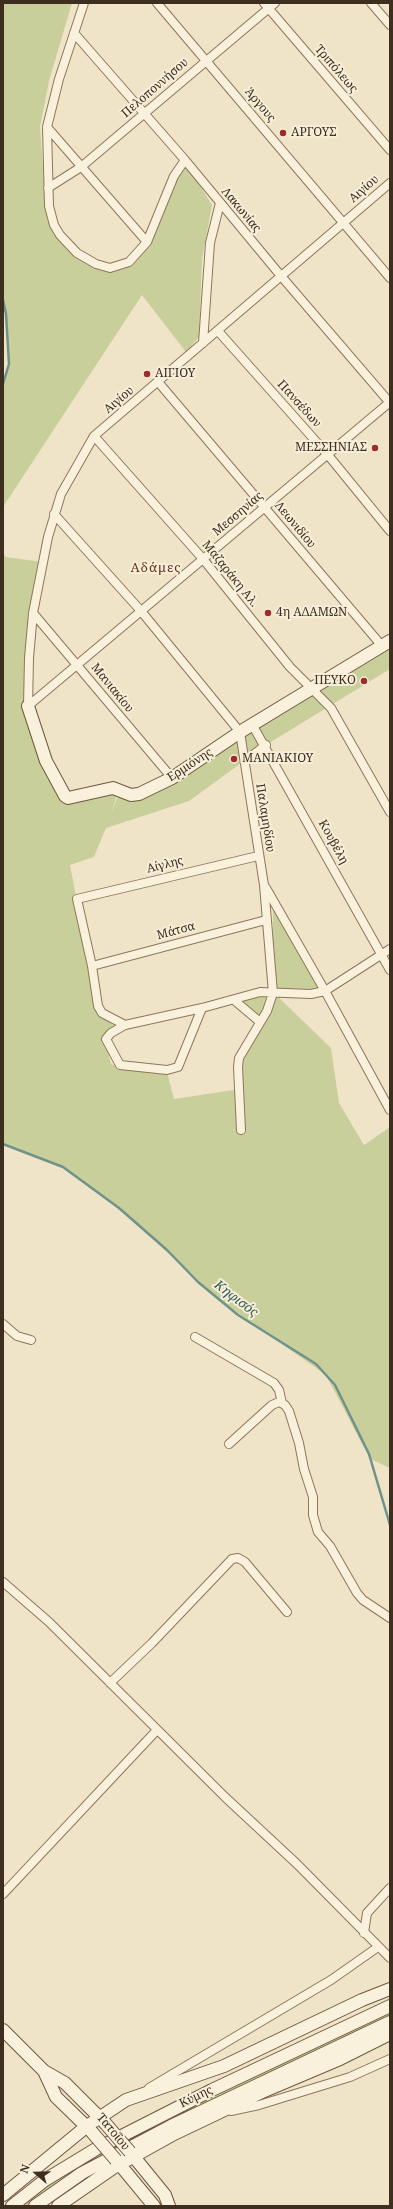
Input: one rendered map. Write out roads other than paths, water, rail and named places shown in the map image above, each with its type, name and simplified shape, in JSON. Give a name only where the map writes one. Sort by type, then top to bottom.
[{"type":"main road","name":"Ερμιόνης","points":[[28,706],[46,761],[62,793],[66,797],[113,788],[131,795],[139,794],[172,778],[240,732],[253,726],[313,688],[387,645]]},
{"type":"main road","points":[[3,2195],[126,2100],[224,2066],[362,2000],[390,1989]]},
{"type":"main road","name":"Κύμης","points":[[12,2206],[45,2180],[96,2149],[199,2096],[390,2006]]},
{"type":"main road","name":"Κύμης","points":[[35,2206],[82,2173],[171,2126],[390,2022]]},
{"type":"main road","name":"Τατοΐου","points":[[3,2030],[44,2071],[65,2083],[102,2120],[165,2195],[169,2206]]},
{"type":"main road","points":[[58,2206],[131,2154],[340,2059],[390,2034]]},
{"type":"main road","name":"Τατοΐου","points":[[44,2071],[56,2097],[89,2129],[154,2206]]},
{"type":"street","points":[[84,3],[59,79],[48,127],[49,206],[54,224],[67,243],[85,260],[103,266],[116,267],[129,262],[147,242],[174,176],[185,160]]},
{"type":"street","name":"Άργους","points":[[157,3],[390,278]]},
{"type":"street","points":[[371,3],[390,25]]},
{"type":"street","name":"Πελοποννήσου","points":[[48,188],[82,167],[269,5]]},
{"type":"street","name":"Τριπόλεως","points":[[269,5],[390,150]]},
{"type":"street","name":"Λακωνίας","points":[[74,33],[185,160],[281,276],[390,402]]},
{"type":"street","points":[[48,127],[147,242]]},
{"type":"street","name":"Αιγίου","points":[[28,706],[29,658],[33,613],[54,514],[70,476],[94,436],[390,183]]},
{"type":"street","points":[[204,343],[210,243],[220,202]]},
{"type":"street","name":"Πανσέδων","points":[[218,331],[328,454],[390,531]]},
{"type":"street","name":"Λεωνιδίου","points":[[159,382],[264,508],[387,645]]},
{"type":"street","name":"Μεσσηνίας","points":[[28,706],[390,402]]},
{"type":"street","name":"Μαζαράκη Αλ.","points":[[94,436],[203,559],[290,667],[332,708],[390,812]]},
{"type":"street","name":"Παλαμηδίου","points":[[54,514],[141,611],[240,732],[258,856],[264,885],[266,920],[274,993]]},
{"type":"street","name":"Μανιακίου","points":[[33,613],[172,778]]},
{"type":"street","name":"Κουβέλη","points":[[253,726],[266,745],[390,970]]},
{"type":"street","points":[[245,761],[266,745]]},
{"type":"street","name":"Αίγλης","points":[[92,966],[77,898],[258,856]]},
{"type":"street","points":[[264,885],[325,991],[390,1110]]},
{"type":"street","name":"Μάτσα","points":[[92,966],[266,920]]},
{"type":"street","points":[[202,1008],[181,1063],[174,1069],[150,1069],[120,1065],[106,1040],[110,1033],[125,1025],[202,1008],[260,992],[311,994],[325,991],[390,949]]},
{"type":"street","points":[[92,966],[100,1011],[125,1025]]},
{"type":"street","points":[[241,1130],[240,1058],[267,1011],[274,993]]},
{"type":"street","points":[[234,1000],[260,1022]]},
{"type":"street","points":[[3,1324],[17,1336],[31,1340]]},
{"type":"street","points":[[195,1337],[274,1383],[279,1390],[282,1403],[289,1411],[293,1423],[304,1469],[313,1497],[313,1515],[318,1532],[330,1546],[357,1593],[363,1600],[390,1618]]},
{"type":"street","points":[[229,1444],[272,1405],[282,1403]]},
{"type":"street","points":[[110,1684],[232,1559],[238,1558],[245,1562],[287,1612]]},
{"type":"street","points":[[3,1582],[48,1622],[157,1730],[292,1860],[390,1958]]},
{"type":"street","points":[[3,1894],[157,1730]]},
{"type":"street","points":[[364,1933],[367,1912],[390,1888]]},
{"type":"street","points":[[140,2094],[331,1980],[378,1947]]},
{"type":"street","points":[[214,2115],[259,2105],[326,2085],[350,2077],[390,2059]]},
{"type":"waterway","name":"Κηφισός","points":[[3,300],[6,314],[9,364],[3,384]]},
{"type":"waterway","name":"Κηφισός","points":[[3,1144],[63,1167],[119,1208],[167,1250],[198,1282],[238,1315],[316,1364],[335,1385],[369,1454],[390,1525]]},
{"type":"place","name":"ΑΡΓΟΥΣ","points":[[283,133]]},
{"type":"place","name":"ΑΙΓΙΟΥ","points":[[147,374]]},
{"type":"place","name":"ΜΕΣΣΗΝΙΑΣ","points":[[375,448]]},
{"type":"place","name":"4η ΑΔΑΜΩΝ","points":[[268,613]]},
{"type":"place","name":"ΠΕΥΚΟ","points":[[364,681]]},
{"type":"place","name":"ΜΑΝΙΑΚΙΟΥ","points":[[234,759]]},
{"type":"district","name":"Αδάμες","points":[[156,568]]}]
